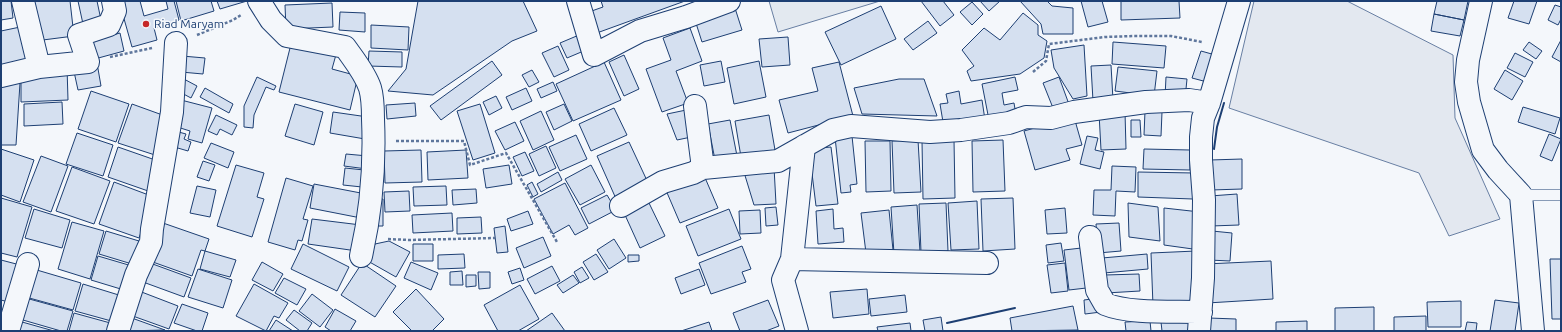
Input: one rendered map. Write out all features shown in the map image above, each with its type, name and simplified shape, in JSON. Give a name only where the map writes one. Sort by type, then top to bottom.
[{"type":"street","points":[[23,1],[39,67]]},
{"type":"street","points":[[1,76],[39,67],[88,62],[79,35],[109,25],[115,11],[113,1]]},
{"type":"street","points":[[259,1],[271,20],[287,36],[344,47],[362,70],[370,87],[374,141],[363,247]]},
{"type":"street","points":[[578,1],[594,55],[640,31],[686,17],[729,1]]},
{"type":"street","points":[[1090,237],[1097,290],[1105,304],[1118,308],[1200,321],[1203,278],[1204,200],[1201,138],[1203,118],[1209,103],[1239,1]]},
{"type":"street","points":[[1481,1],[1468,60],[1466,82],[1469,102],[1483,150],[1498,170],[1521,195],[1533,331]]},
{"type":"street","points":[[118,331],[136,275],[151,242],[172,112],[176,43]]},
{"type":"street","points":[[620,206],[663,182],[693,173],[703,168],[778,161],[833,130],[851,126],[930,132],[961,130],[1009,123],[1026,117],[1051,118],[1074,112],[1146,102],[1189,100],[1209,103]]},
{"type":"street","points":[[695,106],[703,168]]},
{"type":"street","points":[[797,331],[783,280],[792,259],[804,146]]},
{"type":"street","points":[[792,259],[988,263]]},
{"type":"street","points":[[8,331],[28,264]]},
{"type":"lane","points":[[1521,195],[1561,195]]},
{"type":"path","points":[[1033,72],[1046,61],[1049,44],[1105,38],[1171,36],[1226,47]]},
{"type":"path","points":[[374,141],[464,141],[470,165],[506,153],[557,242]]},
{"type":"path","points":[[363,247],[409,240],[495,238]]},
{"type":"shaded area","points":[[769,1],[880,1],[778,32]]},
{"type":"shaded area","points":[[1254,1],[1347,1],[1453,55],[1455,118],[1500,219],[1449,236],[1419,173],[1229,108]]},
{"type":"building","points":[[1,1],[11,1],[13,18],[1,20]]},
{"type":"building","points":[[31,1],[70,1],[74,36],[35,41]]},
{"type":"building","points":[[78,1],[97,1],[101,20],[83,24]]},
{"type":"building","name":"Riad Maryam","points":[[119,1],[140,1],[144,16],[168,9],[166,1],[174,1],[179,20],[154,28],[157,40],[132,47]]},
{"type":"building","points":[[176,1],[211,1],[214,11],[181,21]]},
{"type":"building","points":[[217,1],[247,1],[220,9]]},
{"type":"building","points":[[418,1],[523,1],[537,31],[512,41],[433,95],[388,91],[406,69]]},
{"type":"building","points":[[601,1],[685,1],[594,34],[586,13],[603,7]]},
{"type":"building","points":[[921,1],[943,1],[954,15],[940,26]]},
{"type":"building","points":[[980,1],[1000,1],[989,11]]},
{"type":"building","points":[[1020,1],[1047,1],[1052,6],[1073,8],[1073,34],[1043,34],[1041,24]]},
{"type":"building","points":[[1081,1],[1102,1],[1108,22],[1088,27]]},
{"type":"building","points":[[1121,1],[1179,1],[1180,18],[1121,20]]},
{"type":"building","points":[[1437,1],[1468,1],[1464,20],[1434,14]]},
{"type":"building","points":[[1514,1],[1537,1],[1529,24],[1508,18]]},
{"type":"building","points":[[972,2],[983,14],[972,25],[960,12]]},
{"type":"building","points":[[332,3],[333,27],[286,29],[285,5]]},
{"type":"building","points":[[734,5],[742,30],[702,42],[694,17]]},
{"type":"building","points":[[1555,5],[1561,7],[1561,19],[1558,25],[1548,20]]},
{"type":"building","points":[[881,6],[896,39],[841,65],[825,32]]},
{"type":"building","points":[[340,12],[365,13],[365,32],[339,30]]},
{"type":"building","points":[[1023,13],[1038,25],[1038,35],[1047,41],[1044,58],[1020,74],[971,81],[967,71],[974,66],[962,50],[984,28],[1000,40]]},
{"type":"building","points":[[1434,14],[1464,20],[1460,36],[1431,31]]},
{"type":"building","points":[[928,21],[937,33],[913,50],[904,39]]},
{"type":"building","points":[[371,25],[409,27],[408,50],[371,48]]},
{"type":"building","points":[[25,26],[32,61],[1,67],[1,31]]},
{"type":"building","points":[[690,28],[702,61],[676,71],[688,103],[662,112],[646,69],[671,60],[663,38]]},
{"type":"building","points":[[120,33],[124,51],[91,60],[87,42]]},
{"type":"building","points":[[579,35],[586,50],[567,58],[560,43]]},
{"type":"building","points":[[788,37],[790,65],[762,67],[759,39]]},
{"type":"building","points":[[292,40],[337,51],[332,69],[358,76],[350,110],[279,92]]},
{"type":"building","points":[[1561,40],[1561,62],[1552,57]]},
{"type":"building","points":[[1113,42],[1166,46],[1164,68],[1112,64]]},
{"type":"building","points":[[1529,42],[1542,51],[1536,59],[1523,50]]},
{"type":"building","points":[[1084,45],[1087,96],[1073,99],[1054,68],[1051,50]]},
{"type":"building","points":[[558,46],[569,70],[554,77],[542,53]]},
{"type":"building","points":[[369,51],[402,52],[402,67],[368,66]]},
{"type":"building","points":[[1201,51],[1219,56],[1211,83],[1192,78]]},
{"type":"building","points":[[1515,53],[1533,62],[1525,77],[1507,68]]},
{"type":"building","points":[[624,55],[639,89],[624,96],[609,62]]},
{"type":"building","points":[[182,56],[205,58],[203,74],[181,72]]},
{"type":"building","points":[[492,61],[502,75],[441,120],[430,106]]},
{"type":"building","points":[[721,61],[725,82],[704,86],[700,65]]},
{"type":"building","points":[[759,61],[766,97],[734,104],[727,68]]},
{"type":"building","points":[[604,62],[621,100],[573,121],[556,84]]},
{"type":"building","points":[[839,62],[853,116],[788,133],[779,100],[818,91],[812,68]]},
{"type":"building","points":[[97,63],[101,86],[78,90],[73,67]]},
{"type":"building","points":[[1111,65],[1113,100],[1093,101],[1091,66]]},
{"type":"building","points":[[67,67],[68,100],[21,102],[21,79]]},
{"type":"building","points":[[1118,67],[1157,71],[1154,96],[1115,91]]},
{"type":"building","points":[[532,70],[539,82],[529,87],[522,75]]},
{"type":"building","points":[[1505,70],[1523,81],[1512,100],[1494,89]]},
{"type":"building","points":[[257,77],[276,86],[274,90],[266,87],[254,115],[253,128],[244,127],[244,106]]},
{"type":"building","points":[[1015,77],[1018,90],[1002,93],[1004,105],[1014,103],[1016,115],[989,120],[982,84]]},
{"type":"building","points":[[1059,77],[1070,107],[1055,113],[1043,83]]},
{"type":"building","points":[[1166,77],[1187,79],[1185,99],[1165,97]]},
{"type":"building","points":[[182,78],[197,86],[191,98],[176,90]]},
{"type":"building","points":[[899,79],[924,79],[937,116],[862,114],[854,88]]},
{"type":"building","points":[[1,82],[20,83],[16,145],[1,145]]},
{"type":"building","points":[[553,82],[557,91],[541,98],[537,89]]},
{"type":"building","points":[[205,88],[233,104],[229,113],[200,97]]},
{"type":"building","points":[[526,88],[532,101],[512,110],[506,97]]},
{"type":"building","points":[[91,91],[129,104],[116,142],[78,129]]},
{"type":"building","points":[[959,91],[961,104],[982,100],[985,120],[944,128],[940,104],[948,103],[946,94]]},
{"type":"building","points":[[496,96],[502,108],[489,115],[483,102]]},
{"type":"building","points":[[181,100],[212,108],[202,143],[188,139],[190,131],[174,126]]},
{"type":"building","points":[[62,102],[63,124],[24,126],[24,104]]},
{"type":"building","points":[[415,103],[416,116],[387,119],[386,105]]},
{"type":"building","points":[[132,104],[168,117],[155,155],[118,143]]},
{"type":"building","points":[[295,104],[323,112],[314,145],[285,136]]},
{"type":"building","points":[[480,104],[495,153],[473,160],[457,111]]},
{"type":"building","points":[[564,104],[572,121],[554,130],[546,112]]},
{"type":"building","points":[[1523,107],[1560,118],[1555,134],[1518,122]]},
{"type":"building","points":[[614,108],[627,135],[591,151],[579,124]]},
{"type":"building","points":[[691,109],[696,136],[677,140],[667,114]]},
{"type":"building","points":[[541,111],[554,140],[533,150],[520,121]]},
{"type":"building","points":[[1145,111],[1162,112],[1161,136],[1144,135]]},
{"type":"building","points":[[333,112],[368,117],[365,139],[330,133]]},
{"type":"building","points":[[1125,112],[1126,149],[1101,150],[1099,113]]},
{"type":"building","points":[[216,115],[237,125],[232,135],[220,129],[217,135],[208,131]]},
{"type":"building","points":[[769,115],[775,150],[741,157],[735,121]]},
{"type":"building","points":[[1074,117],[1082,145],[1066,149],[1070,160],[1035,170],[1024,131]]},
{"type":"building","points":[[730,120],[738,161],[716,165],[708,124]]},
{"type":"building","points":[[1131,120],[1140,120],[1141,137],[1131,137]]},
{"type":"building","points":[[515,122],[524,141],[505,150],[495,131]]},
{"type":"building","points":[[175,131],[186,134],[184,139],[191,142],[188,151],[171,146]]},
{"type":"building","points":[[77,133],[113,145],[103,176],[66,164]]},
{"type":"building","points":[[1549,134],[1561,139],[1552,161],[1540,156]]},
{"type":"building","points":[[576,135],[587,159],[560,171],[549,147]]},
{"type":"building","points":[[852,136],[857,184],[850,185],[851,192],[841,193],[835,137]]},
{"type":"building","points":[[1087,136],[1098,138],[1095,150],[1104,152],[1100,169],[1080,164]]},
{"type":"building","points":[[918,140],[921,192],[894,193],[892,141]]},
{"type":"building","points":[[954,140],[955,198],[923,199],[922,141]]},
{"type":"building","points":[[1003,140],[1005,191],[973,192],[972,141]]},
{"type":"building","points":[[865,141],[890,141],[891,191],[866,192]]},
{"type":"building","points":[[629,142],[650,187],[617,201],[597,156]]},
{"type":"building","points":[[211,143],[234,152],[228,168],[204,158]]},
{"type":"building","points":[[546,146],[556,168],[539,176],[529,154]]},
{"type":"building","points":[[118,147],[161,162],[151,192],[108,177]]},
{"type":"building","points":[[831,147],[838,204],[816,206],[809,149]]},
{"type":"building","points":[[1,149],[34,160],[20,202],[1,195]]},
{"type":"building","points":[[1144,149],[1190,150],[1190,170],[1143,169]]},
{"type":"building","points":[[421,150],[422,182],[385,183],[384,151]]},
{"type":"building","points":[[466,150],[468,178],[428,180],[427,152]]},
{"type":"building","points":[[525,152],[534,171],[522,176],[513,157]]},
{"type":"building","points":[[346,154],[368,156],[367,169],[344,166]]},
{"type":"building","points":[[41,156],[68,166],[51,212],[23,202]]},
{"type":"building","points":[[1242,159],[1242,189],[1211,190],[1210,160]]},
{"type":"building","points":[[203,161],[215,165],[209,181],[197,177]]},
{"type":"building","points":[[236,165],[264,173],[257,197],[264,199],[252,237],[217,226]]},
{"type":"building","points":[[509,165],[512,184],[486,188],[483,169]]},
{"type":"building","points":[[591,165],[605,192],[580,205],[565,179]]},
{"type":"building","points":[[1112,166],[1136,167],[1135,192],[1116,191],[1115,216],[1093,215],[1094,190],[1111,190]]},
{"type":"building","points":[[72,167],[110,181],[94,224],[56,211]]},
{"type":"building","points":[[774,167],[776,204],[754,205],[743,169]]},
{"type":"building","points":[[345,168],[364,170],[362,187],[343,185]]},
{"type":"building","points":[[558,172],[562,180],[541,192],[537,184]]},
{"type":"building","points":[[1138,172],[1194,173],[1193,199],[1138,197]]},
{"type":"building","points":[[703,173],[718,208],[680,223],[665,188]]},
{"type":"building","points":[[286,178],[313,186],[303,219],[308,220],[302,241],[298,240],[295,250],[268,242]]},
{"type":"building","points":[[114,182],[154,197],[139,238],[99,224]]},
{"type":"building","points":[[532,182],[538,194],[533,197],[527,185]]},
{"type":"building","points":[[565,183],[588,228],[575,235],[569,225],[553,234],[534,199]]},
{"type":"building","points":[[314,184],[366,194],[361,218],[310,208]]},
{"type":"building","points":[[197,186],[216,190],[210,217],[190,213]]},
{"type":"building","points":[[446,186],[447,205],[414,206],[413,187]]},
{"type":"building","points":[[476,189],[477,203],[453,205],[452,190]]},
{"type":"building","points":[[409,191],[410,211],[385,212],[384,192]]},
{"type":"building","points":[[1237,194],[1239,225],[1211,226],[1210,196]]},
{"type":"building","points":[[607,195],[616,210],[589,224],[581,208]]},
{"type":"building","points":[[1,198],[32,207],[17,257],[1,253]]},
{"type":"building","points":[[1013,198],[1015,249],[983,251],[981,199]]},
{"type":"building","points":[[373,199],[383,199],[383,226],[373,226]]},
{"type":"building","points":[[977,201],[979,249],[951,250],[948,203]]},
{"type":"building","points":[[649,203],[665,236],[640,248],[625,215]]},
{"type":"building","points":[[946,203],[948,251],[921,252],[919,204]]},
{"type":"building","points":[[1128,203],[1158,207],[1160,241],[1129,237]]},
{"type":"building","points":[[917,205],[920,252],[894,254],[891,207]]},
{"type":"building","points":[[776,207],[778,225],[766,226],[765,208]]},
{"type":"building","points":[[1065,208],[1067,233],[1047,234],[1045,210]]},
{"type":"building","points":[[1164,208],[1200,212],[1200,250],[1164,245]]},
{"type":"building","points":[[34,209],[70,220],[62,248],[25,238]]},
{"type":"building","points":[[729,209],[741,239],[698,256],[686,226]]},
{"type":"building","points":[[833,209],[834,229],[843,228],[844,242],[818,244],[816,211]]},
{"type":"building","points":[[760,210],[761,233],[740,234],[739,211]]},
{"type":"building","points":[[889,210],[893,250],[866,253],[861,213]]},
{"type":"building","points":[[528,211],[533,224],[511,231],[507,219]]},
{"type":"building","points":[[452,213],[453,231],[413,233],[412,215]]},
{"type":"building","points":[[481,217],[482,233],[457,234],[457,218]]},
{"type":"building","points":[[312,219],[361,225],[357,251],[308,244]]},
{"type":"building","points":[[72,222],[104,231],[90,279],[58,269]]},
{"type":"building","points":[[163,223],[209,239],[205,251],[201,250],[192,276],[150,261]]},
{"type":"building","points":[[1119,223],[1121,251],[1098,253],[1096,224]]},
{"type":"building","points":[[505,226],[508,252],[497,253],[494,228]]},
{"type":"building","points":[[106,231],[139,241],[132,264],[99,254]]},
{"type":"building","points":[[1212,231],[1232,233],[1230,261],[1209,260]]},
{"type":"building","points":[[543,237],[551,256],[524,268],[516,248]]},
{"type":"building","points":[[614,239],[626,258],[609,269],[597,250]]},
{"type":"building","points":[[389,241],[410,252],[396,277],[366,260],[375,244]]},
{"type":"building","points":[[1061,243],[1064,261],[1048,263],[1046,245]]},
{"type":"building","points":[[303,244],[349,267],[337,291],[291,269]]},
{"type":"building","points":[[413,244],[433,244],[433,261],[413,261]]},
{"type":"building","points":[[742,246],[751,269],[742,272],[746,282],[711,294],[699,263]]},
{"type":"building","points":[[1090,247],[1095,287],[1069,290],[1064,250]]},
{"type":"building","points":[[205,251],[236,260],[230,277],[200,269]]},
{"type":"building","points":[[1196,251],[1197,304],[1153,306],[1151,253]]},
{"type":"building","points":[[464,254],[465,268],[438,269],[438,255]]},
{"type":"building","points":[[596,254],[608,272],[594,280],[583,262]]},
{"type":"building","points":[[1147,254],[1148,269],[1104,273],[1102,258]]},
{"type":"building","points":[[628,255],[639,255],[639,261],[628,262]]},
{"type":"building","points":[[98,256],[132,266],[124,290],[91,280]]},
{"type":"building","points":[[1550,259],[1561,259],[1561,319],[1552,319]]},
{"type":"building","points":[[1,260],[24,266],[12,303],[1,300]]},
{"type":"building","points":[[1271,261],[1273,299],[1207,303],[1205,264]]},
{"type":"building","points":[[262,262],[283,274],[273,291],[252,280]]},
{"type":"building","points":[[411,262],[438,273],[431,290],[404,278]]},
{"type":"building","points":[[150,263],[191,278],[184,297],[143,282]]},
{"type":"building","points":[[362,263],[396,286],[375,317],[341,295]]},
{"type":"building","points":[[1065,263],[1068,291],[1051,293],[1047,265]]},
{"type":"building","points":[[552,266],[560,281],[535,294],[527,279]]},
{"type":"building","points":[[582,267],[589,278],[580,283],[574,272]]},
{"type":"building","points":[[30,268],[81,283],[73,310],[22,296]]},
{"type":"building","points":[[520,268],[524,280],[512,284],[508,272]]},
{"type":"building","points":[[198,269],[232,280],[223,308],[188,297]]},
{"type":"building","points":[[699,269],[705,285],[681,294],[675,278]]},
{"type":"building","points":[[462,271],[463,285],[450,285],[450,272]]},
{"type":"building","points":[[478,272],[490,272],[490,288],[479,289]]},
{"type":"building","points":[[1139,274],[1140,291],[1106,293],[1105,275]]},
{"type":"building","points":[[466,275],[476,275],[476,286],[466,287]]},
{"type":"building","points":[[573,275],[579,283],[563,293],[557,285]]},
{"type":"building","points":[[284,278],[306,289],[297,305],[275,293]]},
{"type":"building","points":[[83,284],[122,296],[115,322],[75,311]]},
{"type":"building","points":[[254,284],[288,303],[279,318],[274,316],[266,331],[236,316]]},
{"type":"building","points":[[520,285],[539,319],[518,331],[498,331],[484,305]]},
{"type":"building","points":[[416,289],[444,319],[432,331],[412,331],[393,312]]},
{"type":"building","points":[[867,289],[869,314],[833,318],[830,292]]},
{"type":"building","points":[[139,291],[178,306],[169,329],[130,315]]},
{"type":"building","points":[[312,294],[333,310],[320,327],[299,311]]},
{"type":"building","points":[[905,295],[907,312],[871,316],[869,299]]},
{"type":"building","points":[[22,297],[73,311],[67,331],[61,331],[16,318]]},
{"type":"building","points":[[1100,298],[1101,312],[1085,314],[1084,300]]},
{"type":"building","points":[[768,300],[779,326],[766,331],[740,331],[733,313]]},
{"type":"building","points":[[1495,300],[1519,303],[1515,331],[1490,331]]},
{"type":"building","points":[[1461,301],[1461,327],[1428,327],[1427,302]]},
{"type":"building","points":[[182,304],[208,313],[202,331],[197,331],[174,323]]},
{"type":"building","points":[[1073,306],[1078,330],[1012,331],[1010,318]]},
{"type":"building","points":[[1374,307],[1374,331],[1335,331],[1335,308]]},
{"type":"building","points":[[335,309],[356,321],[350,331],[331,331],[325,327]]},
{"type":"building","points":[[294,310],[312,323],[307,331],[300,331],[286,320]]},
{"type":"building","points":[[74,313],[114,324],[112,331],[69,331]]},
{"type":"building","points":[[552,313],[565,331],[526,331]]},
{"type":"building","points":[[1426,316],[1426,331],[1394,331],[1394,317]]},
{"type":"building","points":[[129,317],[165,330],[124,331]]},
{"type":"building","points":[[941,317],[943,331],[925,331],[923,320]]},
{"type":"building","points":[[1209,318],[1236,319],[1236,331],[1209,331]]},
{"type":"building","points":[[15,320],[54,331],[12,331]]},
{"type":"building","points":[[276,320],[293,331],[269,331]]},
{"type":"building","points":[[1188,320],[1189,331],[1162,331],[1161,322]]},
{"type":"building","points":[[1150,321],[1151,331],[1126,331],[1125,322]]},
{"type":"building","points":[[1307,321],[1307,331],[1276,331],[1276,322]]},
{"type":"building","points":[[709,322],[712,331],[681,331]]},
{"type":"building","points":[[1467,322],[1477,323],[1476,331],[1465,331]]},
{"type":"building","points":[[910,323],[911,331],[878,331],[877,327]]},
{"type":"wall","points":[[1214,149],[1217,127],[1224,103]]},
{"type":"wall","points":[[947,323],[1015,308]]},
{"type":"place","name":"Riad Maryam","points":[[146,24]]}]
